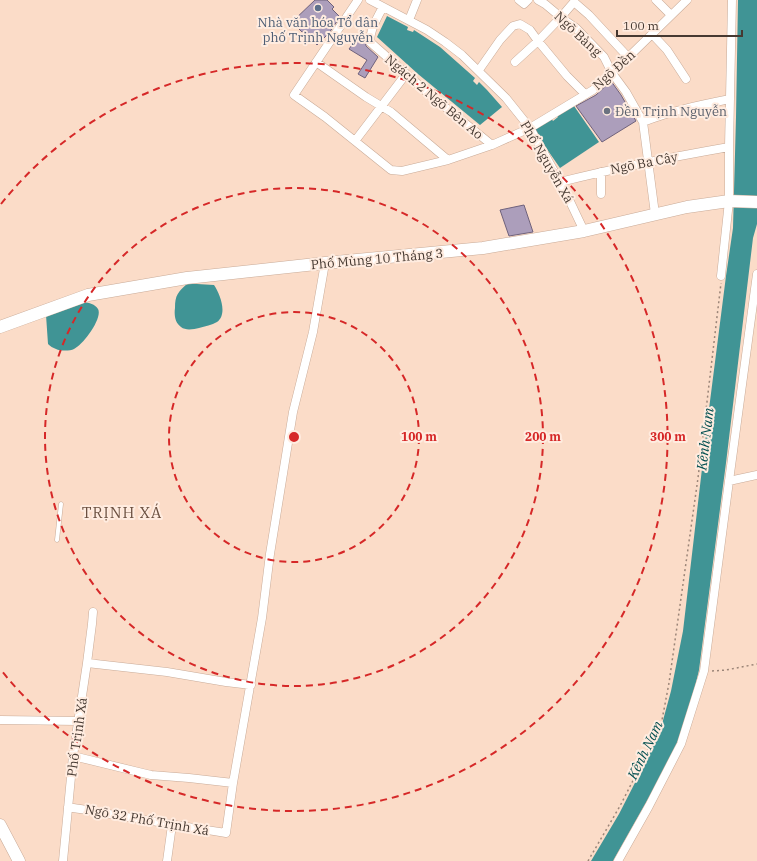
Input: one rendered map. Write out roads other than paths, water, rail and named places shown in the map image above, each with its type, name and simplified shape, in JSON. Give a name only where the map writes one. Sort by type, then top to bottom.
[{"type":"main road","name":"Phố Mùng 10 Tháng 3","points":[[0,327],[88,295],[187,278],[483,248],[584,231],[687,207],[728,202],[757,202]]},
{"type":"main road","points":[[0,825],[19,861]]},
{"type":"street","points":[[358,0],[294,95],[355,141],[406,74]]},
{"type":"street","name":"Phố Nguyễn Xá","points":[[370,0],[427,30],[445,42],[479,70],[506,98],[530,128],[560,182],[584,231]]},
{"type":"street","points":[[409,20],[417,0]]},
{"type":"street","points":[[519,0],[524,4],[528,0]]},
{"type":"street","name":"Ngõ Bàng","points":[[538,0],[576,28],[604,57],[612,73],[626,92],[643,122]]},
{"type":"street","points":[[656,0],[671,15]]},
{"type":"street","name":"Ngõ Đền","points":[[355,141],[391,170],[402,171],[448,160],[492,145],[530,128],[593,90],[687,0]]},
{"type":"street","points":[[721,276],[728,202],[732,0]]},
{"type":"street","points":[[515,62],[538,41],[574,2],[589,15],[628,57]]},
{"type":"street","name":"Ngách 2 Ngõ Bên Ao","points":[[383,7],[374,24],[370,42],[406,74],[492,145]]},
{"type":"street","points":[[479,70],[495,46],[513,26],[520,24],[530,30],[567,76],[585,94]]},
{"type":"street","points":[[652,34],[667,50],[686,79]]},
{"type":"street","points":[[316,62],[366,97],[391,112],[448,160]]},
{"type":"street","points":[[655,214],[643,122],[679,110],[730,100]]},
{"type":"street","name":"Ngõ Ba Cây","points":[[560,182],[648,162],[729,147]]},
{"type":"street","points":[[601,172],[601,194]]},
{"type":"street","points":[[73,756],[151,775],[233,783],[262,618],[270,554],[293,412],[313,332],[325,263]]},
{"type":"street","points":[[618,861],[649,806],[681,744],[704,671],[728,481],[757,274]]},
{"type":"street","points":[[728,481],[757,475]]},
{"type":"street","name":"Phố Trịnh Xá","points":[[62,861],[73,756],[93,612]]},
{"type":"street","points":[[87,663],[167,672],[251,685]]},
{"type":"street","points":[[0,720],[78,721]]},
{"type":"street","name":"Ngõ 32 Phố Trịnh Xá","points":[[68,807],[226,833],[233,783]]},
{"type":"street","points":[[167,861],[172,825]]},
{"type":"lane","points":[[57,540],[61,504]]},
{"type":"water","name":"Kênh Nam","points":[[738,0],[757,0],[757,224],[753,238],[699,670],[678,742],[669,762],[613,861],[591,861],[619,814],[640,773],[662,724],[671,691],[683,631],[709,409],[733,228]]},
{"type":"water","points":[[387,16],[408,27],[407,30],[413,32],[414,30],[440,47],[475,78],[473,81],[477,85],[479,82],[502,107],[480,125],[418,74],[377,37]]},
{"type":"water","points":[[574,106],[599,142],[560,168],[535,132],[536,129],[551,118],[553,121],[558,117],[557,115]]},
{"type":"water","points":[[187,284],[214,285],[219,293],[222,304],[222,314],[217,322],[211,325],[190,329],[185,329],[177,323],[175,319],[176,297]]},
{"type":"water","points":[[84,302],[95,306],[99,313],[95,325],[87,337],[78,347],[72,350],[60,350],[48,344],[46,315]]},
{"type":"place","name":"Nhà văn hóa Tổ dân phố Trịnh Nguyễn","points":[[318,8]]},
{"type":"place","name":"Đền Trịnh Nguyễn","points":[[607,111]]},
{"type":"district","name":"TRỊNH XÁ","points":[[122,512]]}]
